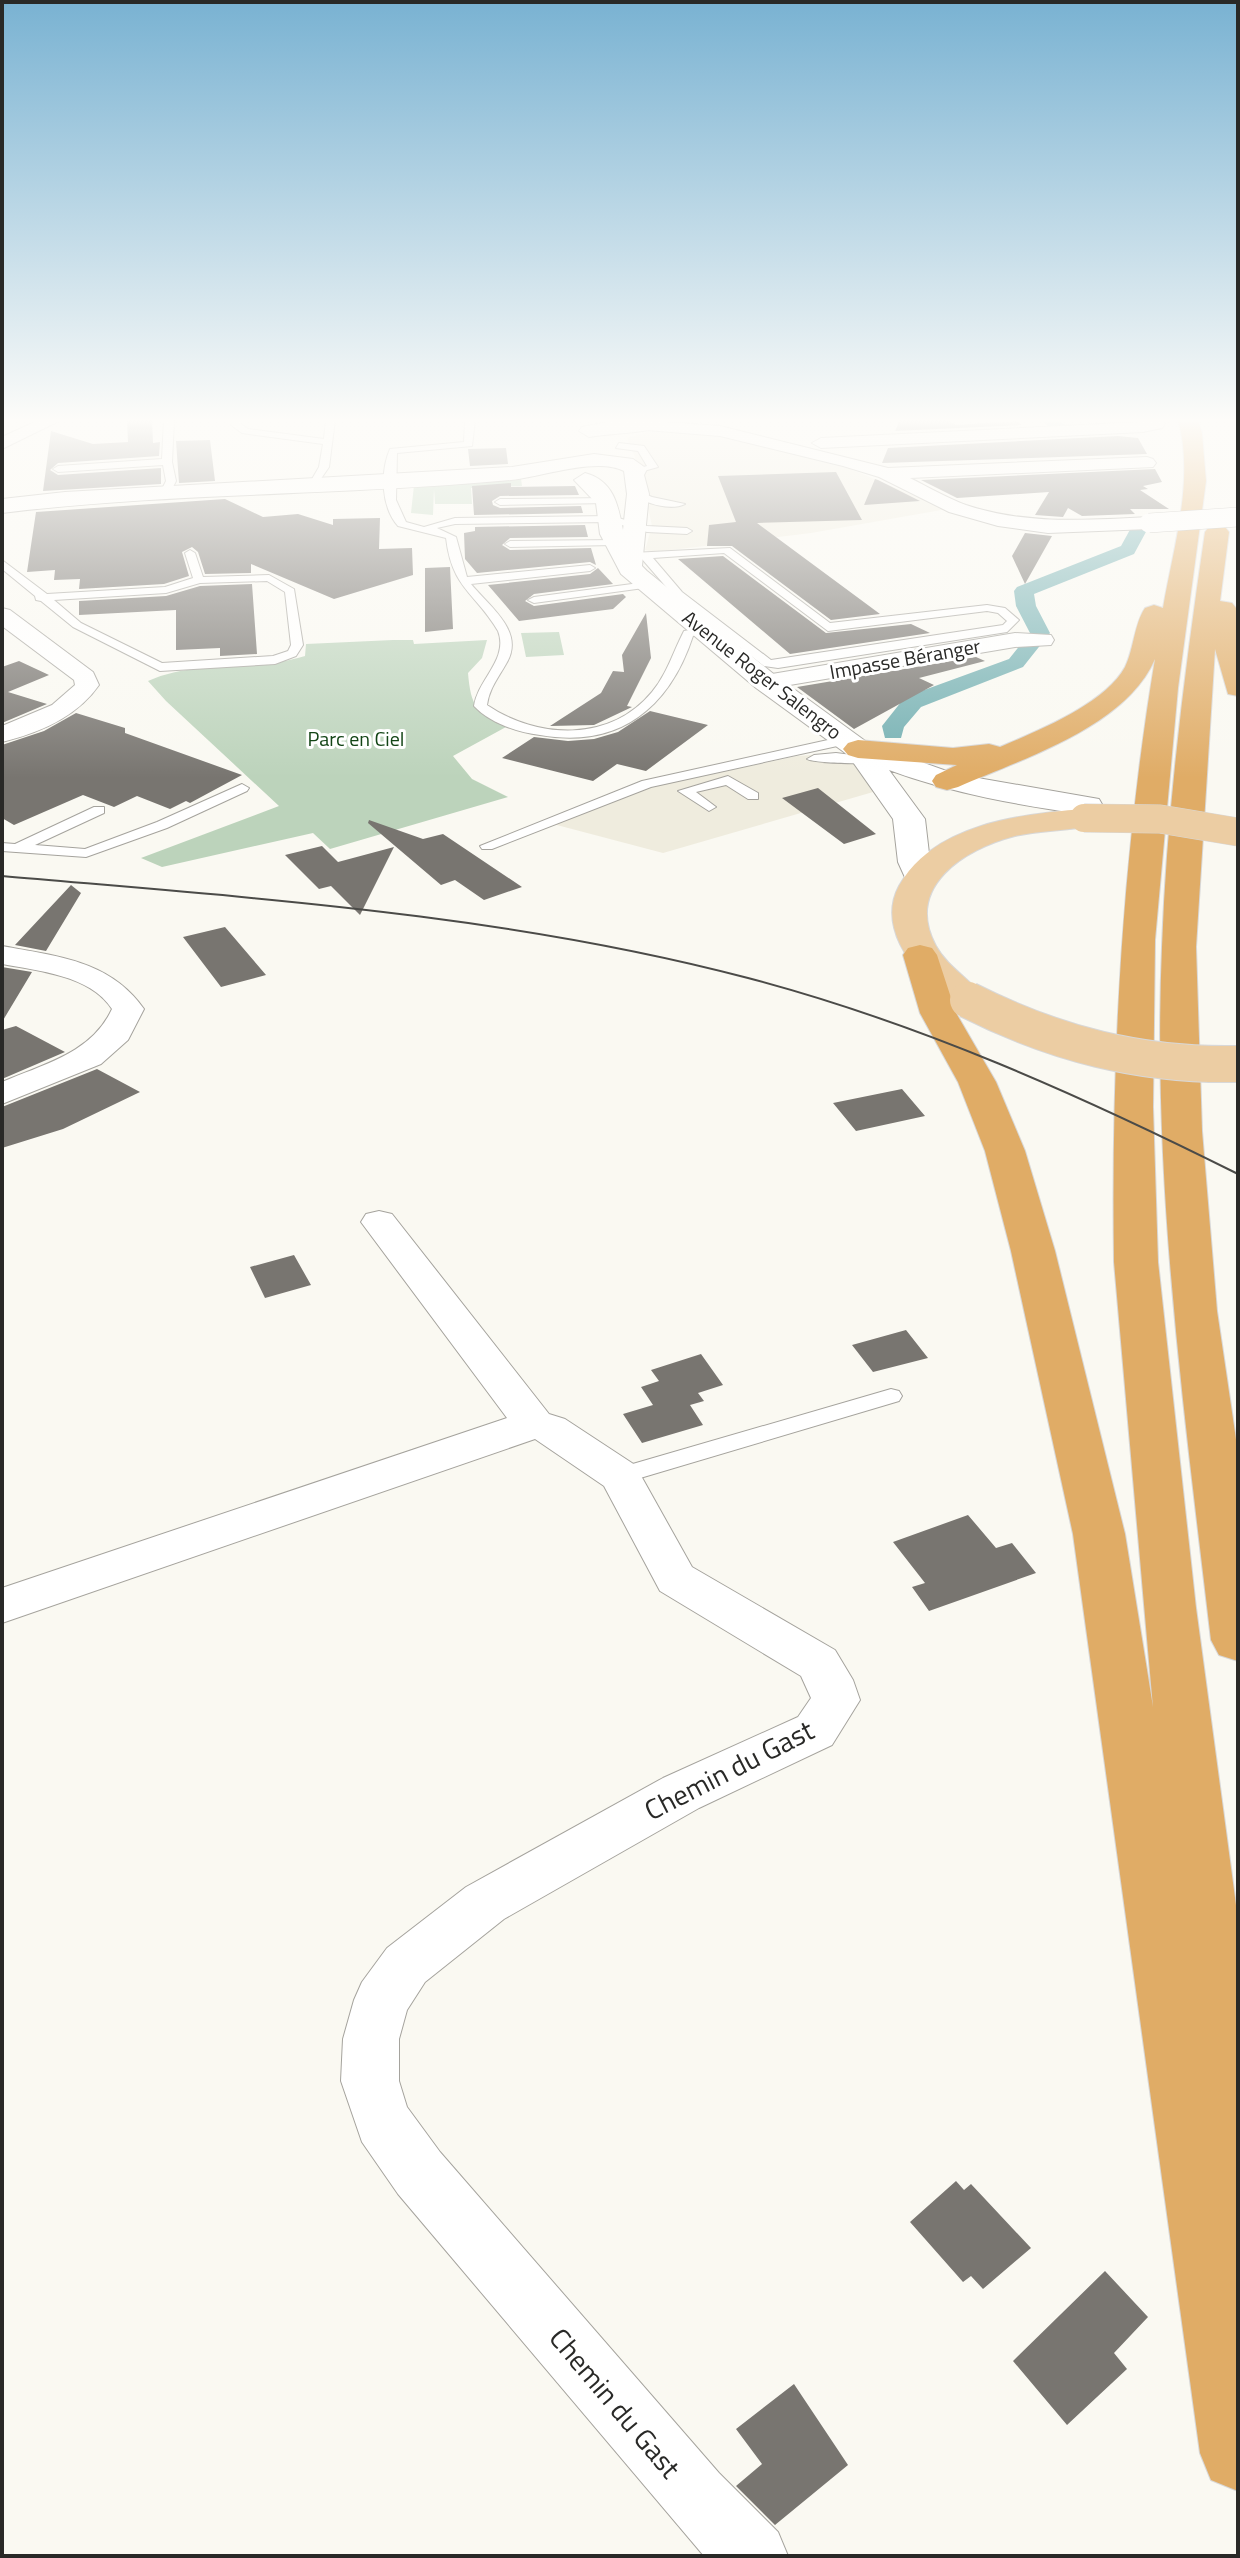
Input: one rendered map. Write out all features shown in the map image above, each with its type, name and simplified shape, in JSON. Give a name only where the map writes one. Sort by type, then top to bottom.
[{"type":"highway","points":[[947,781],[1091,713],[1129,681],[1148,642],[1161,584],[1179,539]]},
{"type":"highway","points":[[1186,539],[1164,688],[1138,940],[1133,1107],[1160,1180],[1195,1311],[1238,1640]]},
{"type":"highway","points":[[1216,539],[1197,683],[1179,947],[1182,1131],[1160,1180],[1136,1262],[1169,1608],[1238,2173]]},
{"type":"highway","points":[[1215,545],[1229,657],[1238,688]]},
{"type":"highway","points":[[851,749],[953,757],[986,753],[1034,741]]},
{"type":"highway","points":[[920,955],[953,1006],[977,1082],[1005,1151],[1033,1251],[1099,1534],[1238,2453]]},
{"type":"main road","name":"Avenue Roger Salengro","points":[[625,539],[701,629],[851,749]]},
{"type":"main road","points":[[627,539],[628,545]]},
{"type":"main road","points":[[851,749],[947,781],[1086,812],[1160,819],[1238,832]]},
{"type":"main road","points":[[851,749],[909,819],[914,862],[920,877]]},
{"type":"main road","points":[[909,819],[917,804],[947,781]]},
{"type":"main road","points":[[920,955],[908,928],[908,901],[920,877],[949,853],[990,834],[1086,812]]},
{"type":"main road","points":[[953,1006],[1104,1053],[1155,1062],[1238,1064]]},
{"type":"main road","points":[[1155,1062],[1238,1091]]},
{"type":"street","points":[[2,615],[85,677],[87,685],[79,699],[55,714],[2,735]]},
{"type":"street","name":"Impasse Béranger","points":[[766,682],[1035,640]]},
{"type":"street","points":[[2,955],[59,965],[111,987],[123,996],[128,1009],[117,1033],[89,1057],[2,1094]]},
{"type":"street","points":[[2,1606],[534,1424],[379,1222]]},
{"type":"street","name":"Chemin du Gast","points":[[534,1424],[550,1429],[620,1476],[676,1579],[818,1663],[829,1680],[836,1700],[815,1731],[681,1793],[498,1895],[406,1965],[382,2000],[371,2039],[370,2081],[383,2122],[419,2173],[695,2497],[754,2556]]},
{"type":"lane","points":[[451,539],[455,565],[463,581],[507,638],[507,652],[484,684],[480,706],[493,717],[525,729],[576,734],[601,730],[629,720],[656,694],[684,647],[688,634],[701,629]]},
{"type":"lane","points":[[587,539],[628,545],[659,539]]},
{"type":"lane","points":[[510,544],[628,545],[720,548],[828,627],[987,608],[1001,610],[1013,620],[1007,628],[778,664],[768,663],[678,594],[628,545],[611,539]]},
{"type":"lane","points":[[534,600],[628,545],[651,539]]},
{"type":"lane","points":[[190,553],[199,580]]},
{"type":"lane","points":[[2,563],[40,598],[77,625],[160,667],[275,660],[292,653],[297,645],[290,591],[269,578],[199,580],[166,590],[40,598]]},
{"type":"lane","points":[[463,581],[590,568]]},
{"type":"lane","points":[[801,761],[836,757],[851,749]]},
{"type":"lane","points":[[709,807],[685,791],[801,761],[827,751],[851,749]]},
{"type":"lane","points":[[487,846],[647,784],[851,749]]},
{"type":"lane","points":[[728,780],[753,796]]},
{"type":"lane","points":[[8,848],[86,853],[162,825],[242,788]]},
{"type":"lane","points":[[8,848],[99,810]]},
{"type":"lane","points":[[620,1476],[891,1396]]},
{"type":"shaded area","points":[[648,539],[759,539],[655,552],[645,550]]},
{"type":"shaded area","points":[[840,753],[862,769],[880,790],[663,853],[553,824],[642,789],[797,756]]},
{"type":"green space","points":[[559,632],[564,655],[526,657],[521,633]]},
{"type":"green space","name":"Parc en Ciel","points":[[413,640],[414,644],[487,640],[482,658],[468,673],[471,694],[482,712],[506,727],[453,756],[472,779],[508,797],[330,849],[313,833],[162,867],[141,858],[279,806],[148,681],[186,670],[286,661],[305,656],[306,644]]},
{"type":"building","points":[[32,539],[379,539],[379,549],[412,548],[413,575],[334,599],[251,564],[251,573],[205,574],[198,552],[192,547],[182,552],[189,576],[164,584],[79,589],[80,579],[54,580],[55,570],[27,572]]},
{"type":"building","points":[[464,539],[508,539],[502,545],[510,550],[591,548],[596,565],[590,562],[477,573],[465,559]]},
{"type":"building","points":[[708,539],[779,539],[880,614],[831,620],[732,546],[707,546]]},
{"type":"building","points":[[1021,539],[1050,539],[1025,584],[1012,556]]},
{"type":"building","points":[[723,556],[826,633],[911,624],[930,633],[790,654],[678,559]]},
{"type":"building","points":[[450,567],[453,629],[425,632],[425,568]]},
{"type":"building","points":[[598,568],[613,584],[534,594],[525,601],[534,606],[623,594],[626,597],[613,609],[519,621],[488,585],[590,574]]},
{"type":"building","points":[[252,584],[257,654],[220,656],[220,648],[176,650],[176,610],[79,615],[79,601],[166,596],[200,586]]},
{"type":"building","points":[[646,613],[651,658],[627,706],[632,707],[594,725],[550,726],[601,693],[613,671],[624,672],[622,655]]},
{"type":"building","points":[[976,657],[985,661],[919,678],[934,685],[854,729],[797,687]]},
{"type":"building","points":[[19,661],[49,675],[8,692],[47,704],[2,723],[2,667]]},
{"type":"building","points":[[650,711],[708,725],[646,771],[617,764],[593,781],[502,758],[534,737],[568,741],[594,739],[618,732]]},
{"type":"building","points":[[76,713],[125,728],[125,733],[242,775],[190,803],[186,801],[170,809],[137,796],[114,807],[83,795],[14,825],[2,818],[2,745],[44,731]]},
{"type":"building","points":[[818,788],[876,834],[844,844],[782,798]]},
{"type":"building","points":[[369,820],[423,839],[443,834],[522,887],[484,900],[455,880],[441,885],[368,823]]},
{"type":"building","points":[[322,846],[338,862],[394,847],[360,915],[331,886],[319,889],[285,855]]},
{"type":"building","points":[[71,885],[81,893],[46,951],[15,945]]},
{"type":"building","points":[[225,927],[266,975],[221,987],[183,937]]},
{"type":"building","points":[[2,967],[32,972],[2,1022]]},
{"type":"building","points":[[16,1026],[65,1052],[2,1079],[2,1030]]},
{"type":"building","points":[[97,1069],[140,1092],[63,1129],[2,1148],[2,1107]]},
{"type":"building","points":[[902,1089],[925,1116],[856,1131],[833,1103]]},
{"type":"building","points":[[294,1255],[311,1285],[265,1298],[250,1267]]},
{"type":"building","points":[[906,1330],[928,1358],[873,1372],[852,1345]]},
{"type":"building","points":[[701,1354],[723,1385],[698,1393],[704,1401],[690,1405],[703,1425],[642,1443],[623,1414],[653,1405],[641,1387],[659,1381],[651,1370]]},
{"type":"building","points":[[968,1515],[996,1548],[1012,1543],[1036,1573],[929,1611],[912,1587],[925,1583],[893,1542]]},
{"type":"building","points":[[956,2181],[964,2190],[971,2184],[1031,2248],[983,2289],[971,2276],[963,2282],[910,2222]]},
{"type":"building","points":[[1105,2271],[1148,2317],[1114,2353],[1127,2369],[1067,2425],[1013,2361]]},
{"type":"building","points":[[794,2384],[848,2465],[775,2525],[736,2486],[762,2464],[736,2429]]},
{"type":"waterway","points":[[893,733],[893,726],[913,702],[1016,663],[1040,633],[1026,606],[1024,591],[1128,550],[1133,539]]},
{"type":"tram line","points":[[2,876],[284,901],[471,923],[656,956],[748,978],[874,1016],[998,1063],[1119,1116],[1238,1174]]}]
